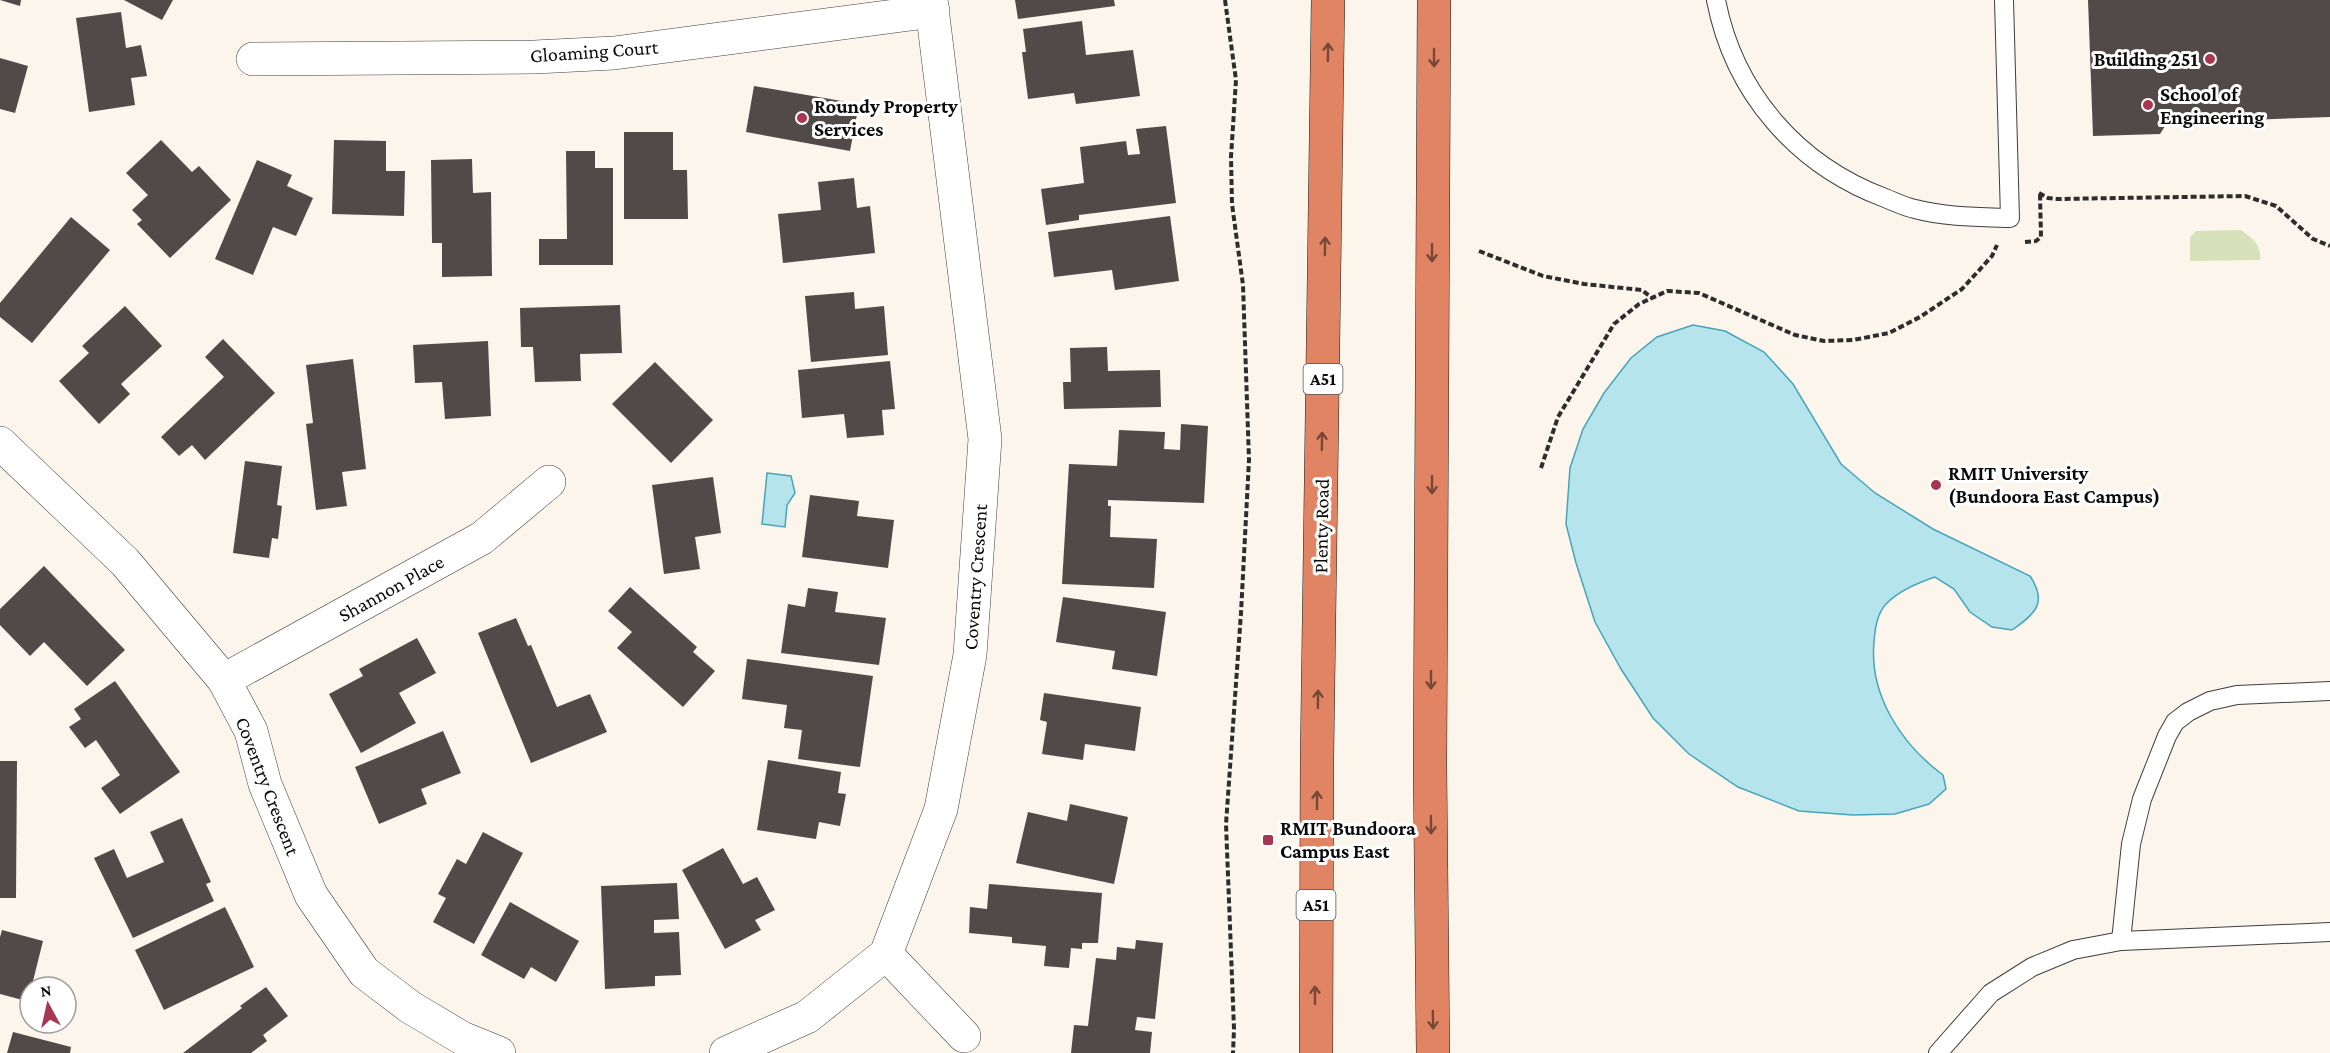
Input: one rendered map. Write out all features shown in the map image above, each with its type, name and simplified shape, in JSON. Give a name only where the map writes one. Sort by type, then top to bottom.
[{"type":"highway","name":"Plenty Road","points":[[1316,1053],[1317,782],[1328,0]]},
{"type":"highway","points":[[1433,1053],[1431,743],[1434,0]]},
{"type":"street","name":"Gloaming Court","points":[[253,59],[535,57],[614,53],[932,6]]},
{"type":"street","name":"Coventry Crescent","points":[[886,954],[942,810],[970,655],[985,439],[932,6]]},
{"type":"street","name":"Coventry Crescent","points":[[6,462],[125,562],[224,680],[251,731],[265,784],[311,895],[364,972],[419,1012],[462,1038],[499,1053]]},
{"type":"street","name":"Shannon Place","points":[[224,680],[482,538],[549,482]]},
{"type":"street","points":[[726,1053],[807,1017],[886,954],[964,1036]]},
{"type":"lane","points":[[1716,0],[1730,50],[1748,89],[1775,123],[1812,159],[1861,189],[1915,209],[1968,217],[2010,218],[2004,0]]},
{"type":"lane","points":[[2121,941],[2131,844],[2142,799],[2167,736],[2175,722],[2210,700],[2237,695],[2330,691]]},
{"type":"lane","points":[[1938,1053],[1991,993],[2032,967],[2073,950],[2121,941],[2330,932]]},
{"type":"path","points":[[1225,0],[1236,80],[1231,157],[1232,204],[1243,285],[1249,460],[1226,824],[1233,1053]]},
{"type":"path","points":[[2035,188],[2040,194],[2057,199],[2245,196],[2276,206],[2313,239],[2330,246]]},
{"type":"path","points":[[2019,242],[2036,241],[2042,237],[2040,194]]},
{"type":"path","points":[[1541,468],[1558,417],[1614,324],[1640,304],[1667,291],[1699,293],[1795,335],[1824,341],[1853,340],[1889,333],[1920,317],[1962,289],[1992,256],[2001,242]]},
{"type":"path","points":[[1479,251],[1543,276],[1584,284],[1642,290],[1653,298]]},
{"type":"green space","points":[[2241,230],[2258,246],[2260,260],[2190,261],[2190,237],[2196,231]]},
{"type":"water","points":[[1693,325],[1725,331],[1764,352],[1793,384],[1841,464],[1875,493],[1933,529],[2030,576],[2035,585],[2038,601],[2033,613],[2012,630],[1992,627],[1970,612],[1954,589],[1935,577],[1903,591],[1892,598],[1881,611],[1874,642],[1877,681],[1891,717],[1901,733],[1928,763],[1943,775],[1946,789],[1929,804],[1895,814],[1853,815],[1799,811],[1738,787],[1689,754],[1653,718],[1621,669],[1595,622],[1566,524],[1570,468],[1583,429],[1604,393],[1631,358],[1657,337]]},
{"type":"water","points":[[767,473],[791,476],[795,493],[787,505],[785,527],[762,524]]},
{"type":"building","points":[[0,0],[21,0],[20,6]]},
{"type":"building","points":[[124,0],[173,0],[162,20]]},
{"type":"building","points":[[1015,0],[1114,0],[1115,6],[1018,19]]},
{"type":"building","name":"Building 251","points":[[2088,0],[2330,0],[2330,117],[2167,123],[2160,134],[2093,136]]},
{"type":"building","points":[[121,12],[126,48],[141,45],[147,76],[131,78],[135,105],[89,112],[76,18]]},
{"type":"building","points":[[1082,21],[1086,55],[1133,50],[1140,96],[1076,104],[1074,93],[1028,99],[1022,52],[1026,52],[1023,29]]},
{"type":"building","points":[[0,58],[28,66],[15,113],[0,109]]},
{"type":"building","name":"Roundy Property Services","points":[[754,86],[859,104],[850,151],[746,132]]},
{"type":"building","points":[[1166,126],[1176,203],[1079,215],[1079,220],[1046,225],[1041,189],[1084,183],[1080,147],[1126,141],[1128,155],[1140,154],[1136,129]]},
{"type":"building","points":[[624,132],[673,132],[673,170],[687,170],[688,219],[624,219]]},
{"type":"building","points":[[161,140],[192,172],[199,166],[231,200],[170,258],[137,224],[142,220],[132,210],[148,195],[126,173]]},
{"type":"building","points":[[334,140],[386,141],[386,171],[405,171],[404,216],[332,214]]},
{"type":"building","points":[[566,151],[595,151],[595,168],[613,168],[613,265],[539,265],[539,239],[567,239]]},
{"type":"building","points":[[472,159],[473,193],[491,192],[492,276],[442,277],[442,243],[432,243],[431,160]]},
{"type":"building","points":[[257,160],[292,175],[287,186],[313,198],[296,236],[273,227],[253,275],[215,259]]},
{"type":"building","points":[[854,178],[857,208],[870,206],[875,253],[783,263],[778,214],[821,210],[818,182]]},
{"type":"building","points":[[1170,216],[1179,281],[1115,290],[1112,270],[1054,277],[1048,232]]},
{"type":"building","points":[[71,217],[110,250],[32,343],[0,317],[0,303]]},
{"type":"building","points":[[854,292],[855,309],[884,306],[888,355],[811,362],[805,296]]},
{"type":"building","points":[[620,305],[622,353],[580,354],[581,381],[535,382],[533,347],[521,347],[520,308]]},
{"type":"building","points":[[125,306],[162,346],[121,384],[130,394],[99,424],[59,381],[89,353],[82,346]]},
{"type":"building","points":[[223,339],[275,393],[205,460],[192,445],[179,456],[161,437],[224,377],[205,357]]},
{"type":"building","points":[[488,341],[491,416],[445,419],[442,382],[415,383],[413,345]]},
{"type":"building","points":[[1107,347],[1108,371],[1160,370],[1161,407],[1064,409],[1063,382],[1071,382],[1070,348]]},
{"type":"building","points":[[353,359],[366,469],[342,472],[347,506],[316,510],[306,424],[313,423],[306,365]]},
{"type":"building","points":[[890,361],[895,409],[882,410],[884,435],[847,438],[844,414],[802,418],[798,370]]},
{"type":"building","points":[[655,362],[713,420],[671,463],[612,404]]},
{"type":"building","points":[[1181,424],[1208,426],[1204,503],[1108,500],[1108,506],[1111,506],[1110,537],[1157,539],[1154,588],[1062,584],[1069,464],[1117,466],[1119,430],[1165,432],[1164,449],[1180,450]]},
{"type":"building","points":[[245,461],[282,466],[277,505],[282,506],[278,539],[272,538],[269,558],[233,553]]},
{"type":"building","points":[[713,477],[721,533],[695,537],[700,569],[664,574],[652,485]]},
{"type":"building","points":[[810,495],[859,501],[857,516],[894,520],[888,568],[802,557]]},
{"type":"building","points":[[44,566],[125,650],[87,686],[44,642],[30,656],[0,625],[0,609]]},
{"type":"building","points":[[630,587],[697,647],[693,652],[715,671],[683,707],[617,648],[632,632],[608,611]]},
{"type":"building","points":[[808,588],[838,592],[835,612],[886,618],[879,665],[781,653],[788,604],[805,607]]},
{"type":"building","points":[[1063,597],[1166,612],[1157,676],[1112,669],[1115,651],[1056,642]]},
{"type":"building","points":[[516,618],[528,646],[531,645],[557,707],[590,694],[607,732],[531,763],[478,633]]},
{"type":"building","points":[[417,638],[436,673],[399,693],[416,723],[361,753],[329,694],[363,676],[359,669]]},
{"type":"building","points":[[747,659],[873,676],[860,767],[798,759],[802,730],[784,728],[787,705],[742,699]]},
{"type":"building","points":[[115,681],[180,772],[120,814],[101,788],[120,775],[96,740],[85,748],[69,727],[81,719],[74,709]]},
{"type":"building","points":[[1044,693],[1141,707],[1135,751],[1085,744],[1083,760],[1042,754],[1047,722],[1040,720]]},
{"type":"building","points":[[443,731],[461,773],[421,789],[427,804],[379,824],[355,767]]},
{"type":"building","points":[[768,760],[841,772],[838,793],[846,794],[840,826],[819,822],[816,839],[757,830]]},
{"type":"building","points":[[0,761],[17,761],[16,898],[0,898]]},
{"type":"building","points":[[1070,804],[1128,817],[1114,884],[1016,863],[1028,812],[1067,821]]},
{"type":"building","points":[[182,818],[211,882],[206,884],[214,901],[133,938],[94,858],[114,849],[127,878],[164,862],[150,832]]},
{"type":"building","points":[[483,832],[523,853],[474,944],[433,922],[446,898],[438,894],[457,859],[466,864]]},
{"type":"building","points":[[723,848],[743,884],[757,877],[775,910],[755,920],[761,930],[725,949],[682,870]]},
{"type":"building","points":[[677,883],[679,919],[654,920],[654,933],[679,932],[681,975],[655,976],[655,986],[605,989],[601,886]]},
{"type":"building","points":[[989,884],[1102,893],[1098,943],[1082,943],[1082,949],[1071,948],[1069,968],[1044,966],[1046,946],[1012,943],[1012,937],[969,933],[970,907],[987,909]]},
{"type":"building","points":[[510,902],[579,941],[556,982],[531,967],[524,979],[481,955]]},
{"type":"building","points":[[225,907],[254,967],[164,1010],[135,950]]},
{"type":"building","points":[[2,930],[43,941],[34,975],[18,975],[18,999],[0,994]]},
{"type":"building","points":[[1136,940],[1163,943],[1155,1019],[1137,1017],[1135,1030],[1152,1032],[1150,1053],[1071,1053],[1074,1025],[1088,1026],[1096,958],[1116,960],[1117,947],[1135,949]]},
{"type":"building","points":[[266,987],[288,1016],[263,1035],[267,1041],[251,1053],[183,1053],[242,1008],[240,1006]]},
{"type":"building","points":[[13,1032],[71,1047],[70,1053],[7,1053]]},
{"type":"place","name":"Building 251","points":[[2210,59]]},
{"type":"place","name":"School of Engineering","points":[[2148,105]]},
{"type":"place","name":"Roundy Property Services","points":[[802,118]]},
{"type":"place","name":"RMIT University (Bundoora East Campus)","points":[[1936,485]]},
{"type":"place","name":"RMIT Bundoora Campus East","points":[[1268,840]]}]
